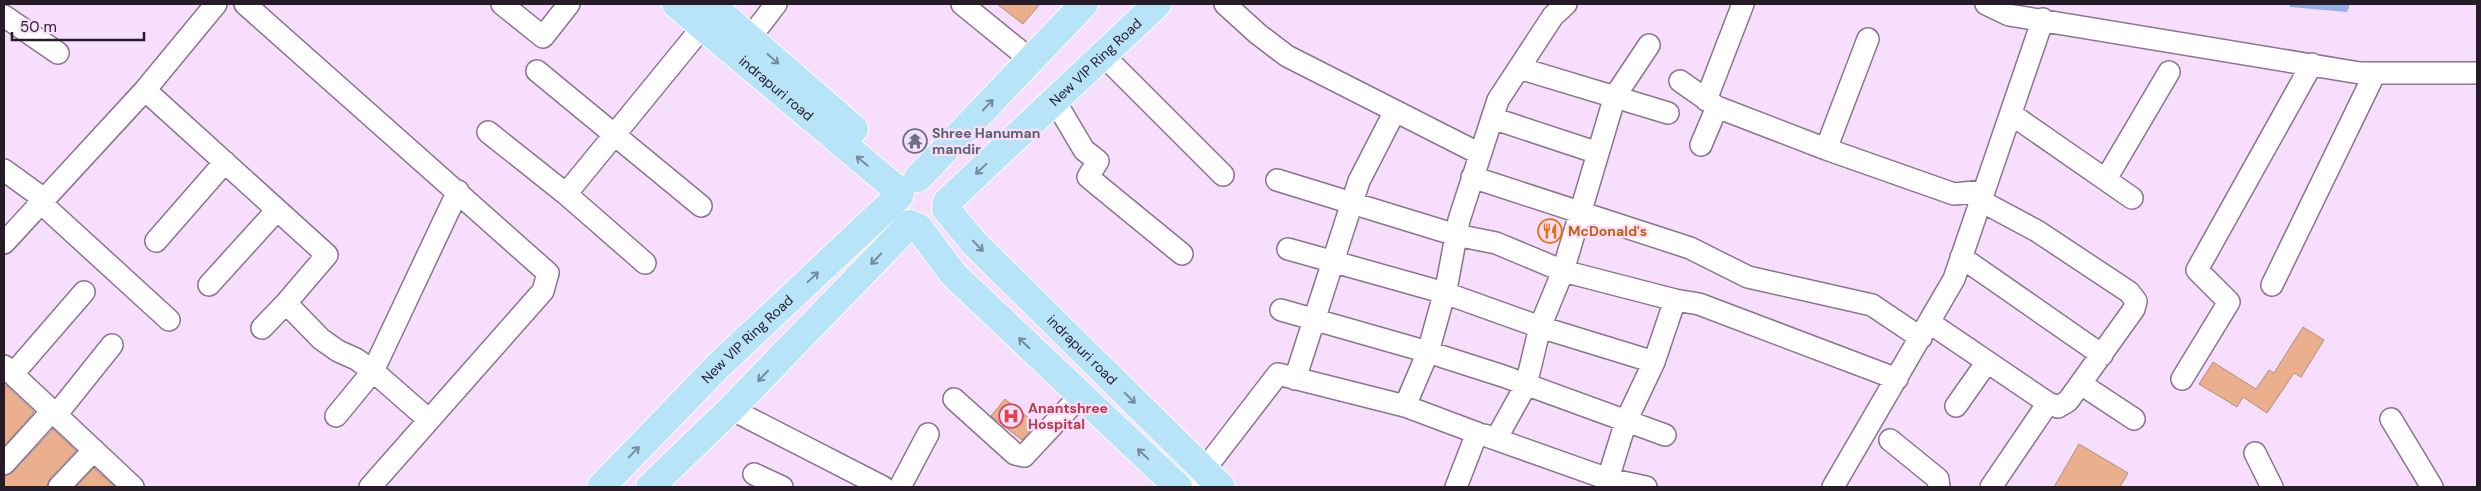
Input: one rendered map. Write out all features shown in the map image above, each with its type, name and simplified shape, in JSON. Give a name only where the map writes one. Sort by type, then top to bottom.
[{"type":"main road","name":"indrapuri road","points":[[676,4],[710,13],[743,47],[907,187]]},
{"type":"main road","name":"New VIP Ring Road","points":[[601,487],[719,365],[907,187],[1084,4]]},
{"type":"main road","name":"New VIP Ring Road","points":[[946,205],[1156,4]]},
{"type":"main road","points":[[650,487],[731,409],[914,225],[930,226],[937,222],[946,205],[945,194],[935,182],[907,187],[898,208],[901,216],[914,225],[954,274],[1080,396],[1178,487]]},
{"type":"main road","name":"indrapuri road","points":[[946,205],[974,242],[1205,482]]},
{"type":"street","points":[[4,243],[144,90],[214,4]]},
{"type":"street","points":[[245,4],[458,191],[548,273],[543,291],[370,487]]},
{"type":"street","points":[[502,4],[543,37],[569,4]]},
{"type":"street","points":[[743,47],[776,4]]},
{"type":"street","points":[[962,4],[1031,60]]},
{"type":"street","points":[[1225,4],[1258,34],[1287,56],[1480,154]]},
{"type":"street","points":[[1405,406],[1428,352],[1445,293],[1456,236],[1472,177],[1498,100],[1553,16],[1566,4]]},
{"type":"street","points":[[1700,145],[1711,103],[1743,4]]},
{"type":"street","points":[[1986,4],[2009,15],[2051,15],[2360,73],[2477,73]]},
{"type":"street","points":[[566,194],[616,135],[710,13]]},
{"type":"street","points":[[1834,487],[1954,279],[2010,114],[2051,15]]},
{"type":"street","points":[[4,16],[58,53]]},
{"type":"street","points":[[1826,148],[1868,39]]},
{"type":"street","points":[[1456,487],[1486,436],[1526,385],[1540,327],[1563,271],[1615,96],[1649,45]]},
{"type":"street","points":[[1103,55],[1223,175]]},
{"type":"street","points":[[2182,379],[2229,302],[2197,270],[2312,64]]},
{"type":"street","points":[[1519,68],[1668,113]]},
{"type":"street","points":[[537,71],[701,206]]},
{"type":"street","points":[[2106,179],[2169,72]]},
{"type":"street","points":[[2272,285],[2375,73]]},
{"type":"street","points":[[1472,177],[1690,248],[1748,277],[1872,305],[1987,362],[2048,404],[2058,407],[2068,401],[2134,309],[2136,301],[2129,292],[1982,196],[1954,194],[1826,148],[1711,103],[1680,81]]},
{"type":"street","points":[[144,90],[327,255],[262,328]]},
{"type":"street","points":[[1055,101],[1084,150],[1098,161],[1088,177],[1182,254]]},
{"type":"street","points":[[1295,379],[1359,182],[1395,111]]},
{"type":"street","points":[[2010,114],[2132,198]]},
{"type":"street","points":[[1492,118],[1598,153]]},
{"type":"street","points":[[488,132],[566,194],[645,263]]},
{"type":"street","points":[[156,241],[225,162]]},
{"type":"street","points":[[4,170],[43,201],[169,320]]},
{"type":"street","points":[[1277,180],[1456,236],[1496,243],[1563,271],[1675,300],[1699,304],[1897,379]]},
{"type":"street","points":[[336,416],[373,371],[458,191]]},
{"type":"street","points":[[209,285],[277,210]]},
{"type":"street","points":[[1288,249],[1445,293],[1540,327],[1654,362]]},
{"type":"street","points":[[1961,257],[2102,355]]},
{"type":"street","points":[[84,292],[7,371],[133,487]]},
{"type":"street","points":[[1608,479],[1626,421],[1654,362],[1675,300]]},
{"type":"street","points":[[286,303],[327,343],[373,371],[429,420]]},
{"type":"street","points":[[1281,310],[1428,352],[1665,435]]},
{"type":"street","points":[[4,464],[54,413],[112,345]]},
{"type":"street","points":[[1956,406],[1987,362]]},
{"type":"street","points":[[1205,482],[1274,376],[1278,374],[1405,406],[1608,479],[1646,487]]},
{"type":"street","points":[[2081,384],[2134,419]]},
{"type":"street","points":[[954,399],[1020,456],[1028,453],[1080,396]]},
{"type":"street","points":[[1991,487],[2048,404]]},
{"type":"street","points":[[731,409],[884,487]]},
{"type":"street","points":[[2391,419],[2432,487]]},
{"type":"street","points":[[900,487],[928,434]]},
{"type":"street","points":[[1890,440],[1938,479],[1939,487]]},
{"type":"street","points":[[59,487],[94,450]]},
{"type":"street","points":[[2255,453],[2272,487]]},
{"type":"street","points":[[754,474],[782,487]]},
{"type":"water","points":[[2289,4],[2350,4],[2347,12],[2290,7]]},
{"type":"building","points":[[997,4],[1040,4],[1023,24]]},
{"type":"building","points":[[2303,327],[2324,340],[2301,377],[2294,373],[2267,413],[2243,397],[2237,407],[2199,384],[2213,362],[2256,389],[2269,370],[2274,373]]},
{"type":"building","points":[[6,385],[34,412],[4,446],[4,388]]},
{"type":"building","points":[[1005,399],[1036,424],[1022,440],[991,416]]},
{"type":"building","points":[[53,429],[76,451],[50,478],[47,487],[4,487],[4,476],[13,472]]},
{"type":"building","points":[[2079,444],[2128,473],[2120,487],[2054,487]]},
{"type":"building","points":[[94,468],[115,487],[76,487]]},
{"type":"place","name":"Shree Hanuman mandir","points":[[915,141]]},
{"type":"place","name":"McDonald's","points":[[1550,231]]},
{"type":"place","name":"Anantshree Hospital","points":[[1011,416]]}]
